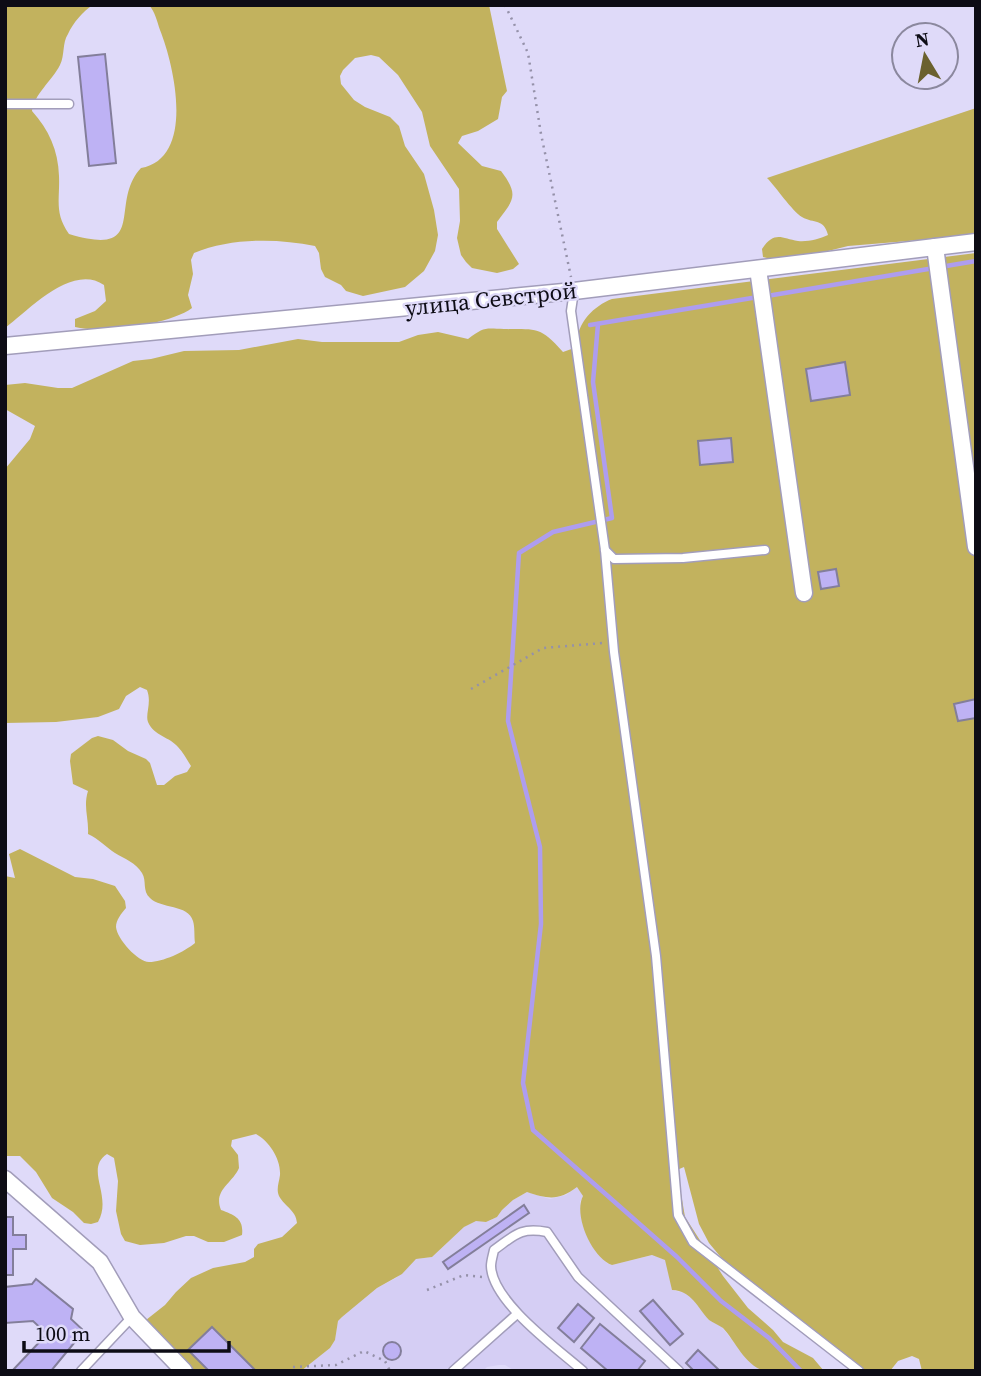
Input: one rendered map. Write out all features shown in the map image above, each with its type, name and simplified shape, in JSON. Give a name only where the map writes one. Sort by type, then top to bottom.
[{"type":"street","name":"улица Севстрой","points":[[5,346],[574,291],[976,242]]},
{"type":"street","points":[[935,247],[976,547]]},
{"type":"street","points":[[758,269],[804,593]]},
{"type":"street","points":[[5,1179],[100,1262],[132,1317],[184,1371]]},
{"type":"lane","points":[[5,104],[69,104]]},
{"type":"lane","points":[[574,291],[571,311],[605,550],[613,643],[656,956],[678,1215],[693,1242],[859,1371]]},
{"type":"lane","points":[[605,550],[614,559],[683,558],[765,550]]},
{"type":"lane","points":[[583,1371],[517,1314],[495,1279],[491,1267],[495,1250],[520,1231],[531,1229],[547,1232],[578,1277],[679,1371]]},
{"type":"lane","points":[[453,1371],[517,1314]]},
{"type":"lane","points":[[81,1371],[132,1317]]},
{"type":"path","points":[[505,5],[528,53],[541,134],[574,291]]},
{"type":"path","points":[[471,689],[543,648],[613,643]]},
{"type":"path","points":[[427,1290],[464,1275],[495,1279]]},
{"type":"path","points":[[293,1367],[336,1365],[364,1351],[385,1361],[390,1371]]},
{"type":"shaded area","points":[[5,5],[93,5],[70,30],[60,65],[36,99],[32,111],[48,133],[55,149],[60,212],[64,226],[69,234],[110,239],[119,233],[123,223],[132,182],[141,168],[158,161],[169,147],[175,129],[175,86],[171,65],[156,17],[149,5],[489,5],[507,91],[502,97],[498,119],[478,131],[462,136],[458,143],[482,166],[501,171],[511,186],[512,198],[497,222],[497,229],[519,264],[513,269],[497,273],[472,268],[461,255],[457,238],[460,221],[459,189],[430,146],[422,112],[398,75],[379,57],[371,55],[355,58],[343,70],[340,76],[341,84],[354,100],[390,117],[399,126],[405,146],[424,174],[438,235],[435,251],[424,271],[405,287],[363,296],[346,291],[341,285],[325,277],[315,246],[269,241],[238,242],[194,253],[188,295],[192,308],[168,319],[118,329],[75,327],[75,319],[95,311],[106,301],[104,285],[92,280],[78,280],[65,284],[38,301],[5,328]]},
{"type":"shaded area","points":[[976,108],[976,233],[968,236],[848,246],[771,259],[763,257],[762,249],[771,239],[779,237],[806,241],[828,235],[824,226],[798,214],[767,178]]},
{"type":"shaded area","points":[[976,253],[976,1371],[922,1371],[919,1359],[912,1356],[898,1361],[890,1371],[858,1371],[724,1261],[709,1243],[699,1224],[684,1167],[677,1170],[685,1217],[723,1276],[748,1308],[783,1342],[813,1358],[824,1371],[776,1372],[757,1368],[723,1328],[709,1320],[694,1300],[685,1293],[672,1290],[665,1260],[652,1255],[612,1265],[605,1261],[586,1235],[580,1214],[583,1196],[577,1187],[559,1197],[527,1192],[513,1200],[497,1217],[486,1222],[476,1221],[464,1227],[432,1257],[416,1259],[402,1274],[377,1288],[342,1317],[338,1321],[335,1340],[330,1348],[301,1371],[187,1371],[145,1324],[146,1320],[191,1278],[213,1268],[245,1262],[254,1257],[254,1249],[258,1244],[282,1237],[297,1223],[295,1215],[279,1196],[280,1169],[270,1146],[256,1134],[232,1140],[231,1146],[238,1155],[239,1168],[221,1192],[219,1203],[221,1210],[240,1221],[242,1235],[224,1242],[208,1242],[194,1236],[140,1245],[125,1241],[116,1211],[118,1181],[114,1158],[107,1154],[98,1167],[102,1212],[98,1222],[91,1224],[84,1223],[52,1198],[36,1172],[20,1156],[5,1156],[5,876],[15,878],[9,854],[20,849],[75,877],[115,886],[125,901],[126,908],[117,922],[117,932],[129,949],[144,961],[155,962],[167,958],[195,943],[194,923],[190,916],[180,909],[150,898],[137,866],[88,834],[88,791],[73,784],[71,754],[98,736],[113,740],[146,759],[150,763],[157,785],[164,785],[175,776],[187,772],[191,766],[182,751],[154,730],[148,722],[147,690],[140,687],[126,696],[119,709],[98,717],[56,722],[5,723],[5,469],[30,439],[35,426],[5,409],[5,385],[25,383],[72,388],[133,361],[184,351],[239,350],[298,339],[322,342],[399,342],[438,332],[468,339],[484,329],[523,329],[542,333],[563,352],[577,347],[579,331],[587,317],[598,306],[612,299]]},
{"type":"shaded area","points":[[578,1186],[583,1196],[580,1202],[584,1228],[592,1245],[607,1263],[612,1265],[653,1255],[666,1260],[672,1290],[691,1297],[709,1320],[721,1326],[748,1360],[764,1371],[515,1371],[505,1365],[499,1365],[487,1367],[483,1371],[301,1371],[330,1348],[335,1340],[338,1321],[342,1317],[377,1288],[396,1278],[416,1259],[432,1257],[464,1227],[476,1220],[486,1222],[497,1217],[513,1200],[527,1192],[550,1199],[566,1195]]},
{"type":"building","points":[[105,54],[116,163],[89,166],[78,57]]},
{"type":"building","points":[[845,362],[850,395],[811,401],[806,369]]},
{"type":"building","points":[[731,438],[733,462],[700,465],[698,441]]},
{"type":"building","points":[[836,569],[839,586],[821,589],[818,572]]},
{"type":"building","points":[[976,699],[976,718],[958,721],[954,704]]},
{"type":"building","points":[[524,1205],[529,1213],[448,1269],[443,1262]]},
{"type":"building","points":[[5,1217],[13,1217],[13,1235],[26,1235],[26,1249],[13,1249],[13,1275],[5,1275]]},
{"type":"building","points":[[36,1279],[73,1309],[71,1319],[84,1331],[51,1371],[12,1371],[47,1334],[33,1321],[5,1323],[5,1287],[32,1284]]},
{"type":"building","points":[[653,1300],[683,1334],[670,1345],[640,1311]]},
{"type":"building","points":[[578,1304],[594,1318],[574,1342],[558,1328]]},
{"type":"building","points":[[600,1324],[645,1361],[637,1371],[608,1371],[581,1348]]},
{"type":"building","points":[[212,1327],[256,1371],[209,1371],[188,1350]]},
{"type":"building","points":[[392,1342],[398,1345],[401,1351],[398,1357],[392,1360],[386,1357],[383,1351],[386,1345]]},
{"type":"building","points":[[698,1350],[720,1371],[694,1371],[686,1363]]},
{"type":"waterway","points":[[767,296],[976,261]]},
{"type":"waterway","points":[[590,325],[758,297]]},
{"type":"waterway","points":[[598,324],[593,382],[612,518],[553,532],[519,553],[508,721],[540,847],[541,924],[523,1083],[533,1130],[677,1257],[721,1301],[769,1338],[801,1371]]}]
